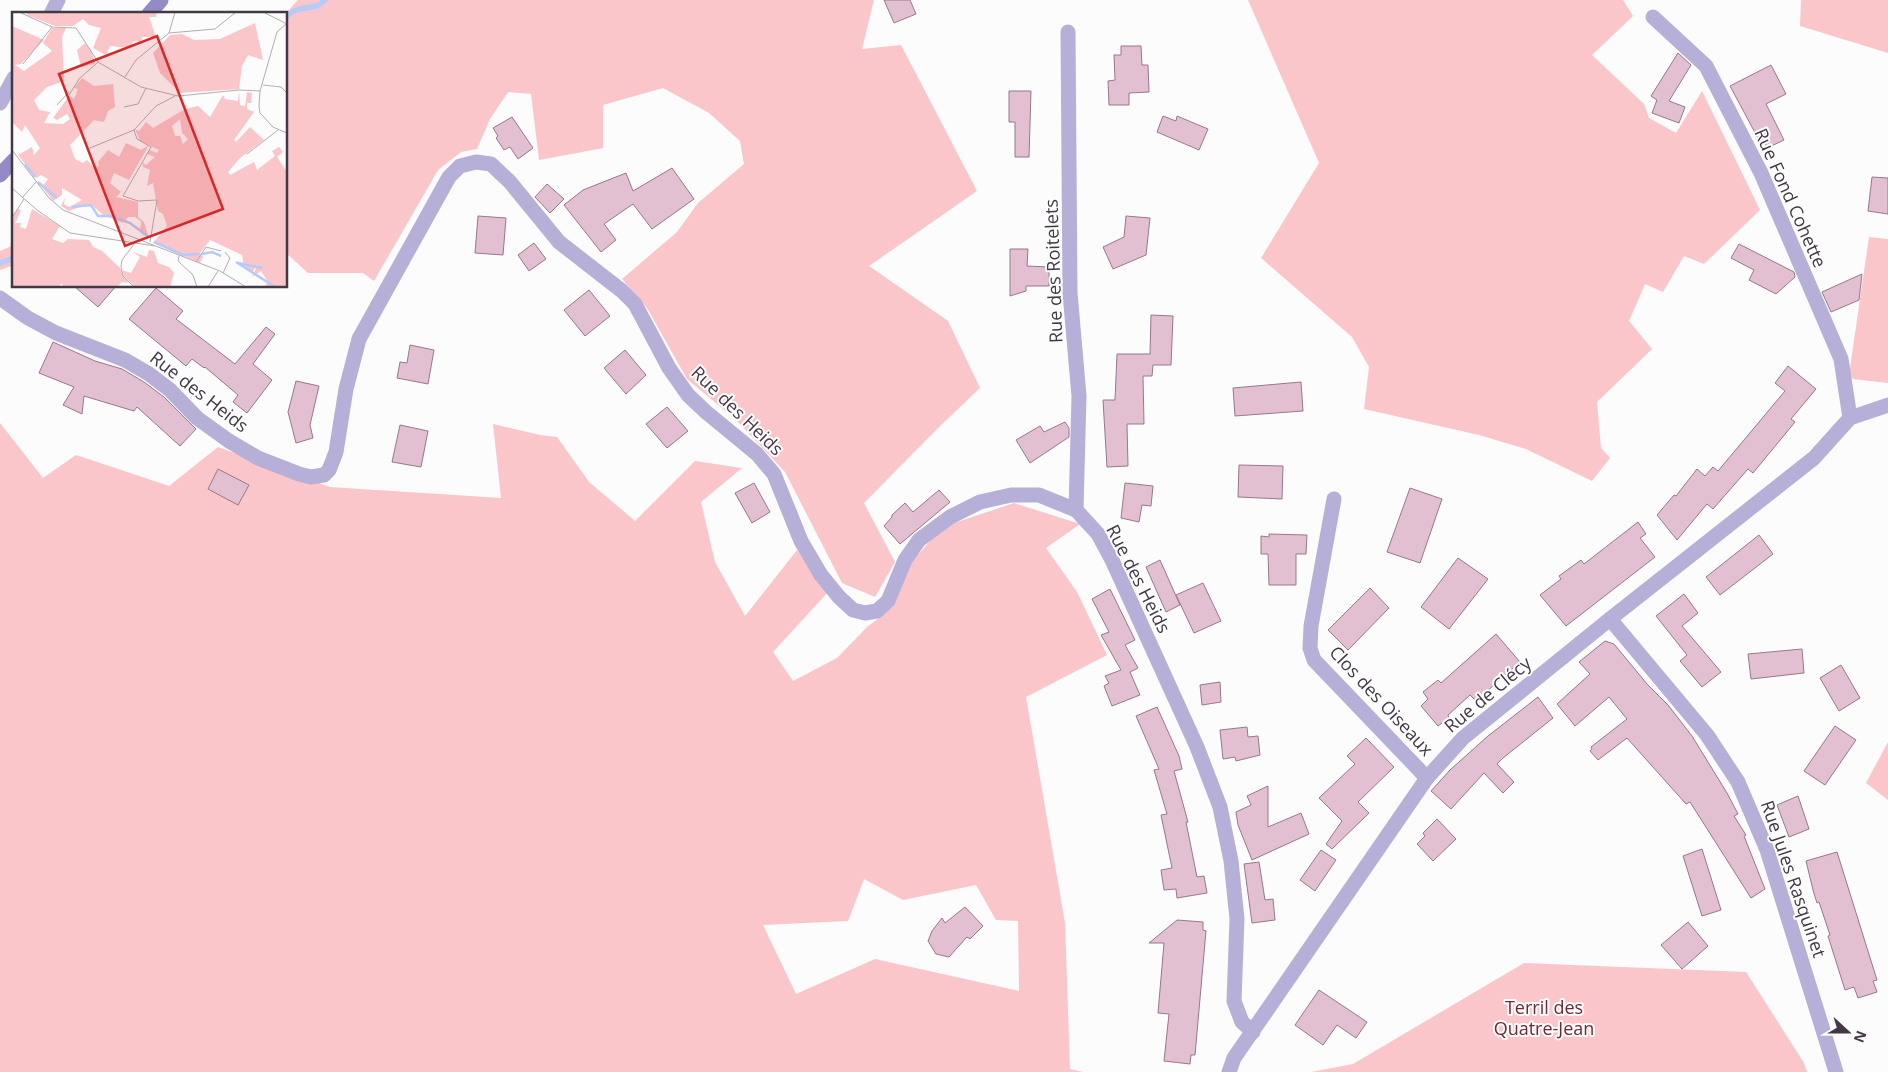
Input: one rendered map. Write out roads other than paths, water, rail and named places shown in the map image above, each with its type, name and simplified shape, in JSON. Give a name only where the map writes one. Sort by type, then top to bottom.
[{"type":"street","points":[[52,12],[58,0]]},
{"type":"street","points":[[151,12],[162,0]]},
{"type":"street","name":"Rue Fond Cohette","points":[[1653,17],[1706,66],[1761,173],[1841,359],[1850,418]]},
{"type":"street","name":"Rue des Roitelets","points":[[1068,32],[1070,293],[1079,396],[1076,510]]},
{"type":"street","points":[[0,103],[12,82]]},
{"type":"street","points":[[0,175],[12,162]]},
{"type":"street","name":"Rue des Heids","points":[[0,298],[28,318],[56,333],[125,360],[149,374],[170,390],[197,418],[229,442],[258,458],[299,474],[311,476],[324,475],[329,470],[336,452],[346,389],[359,338],[384,291],[449,177],[460,166],[476,162],[491,164],[510,182],[559,242],[622,291],[635,304],[669,368],[688,395],[757,454],[774,474],[801,541],[821,575],[838,597],[853,610],[865,613],[877,611],[888,601],[905,560],[919,540],[950,517],[980,502],[1011,495],[1039,496],[1076,510],[1098,534],[1112,560],[1197,747],[1220,807],[1231,861],[1237,919],[1234,1001],[1242,1022],[1253,1032]]},
{"type":"street","points":[[1850,418],[1888,405]]},
{"type":"street","name":"Rue de Clécy","points":[[1229,1072],[1234,1058],[1427,778],[1462,738],[1814,458],[1850,418]]},
{"type":"street","name":"Clos des Oiseaux","points":[[1334,499],[1312,626],[1310,648],[1314,660],[1427,778]]},
{"type":"street","name":"Rue Jules Rasquinet","points":[[1610,619],[1708,735],[1738,782],[1767,850],[1836,1072]]},
{"type":"waterway","points":[[288,15],[302,8],[316,6],[325,0]]},
{"type":"waterway","points":[[0,263],[12,259]]},
{"type":"park label","name":"Terril des Quatre-Jean","points":[[1544,1018]]}]
